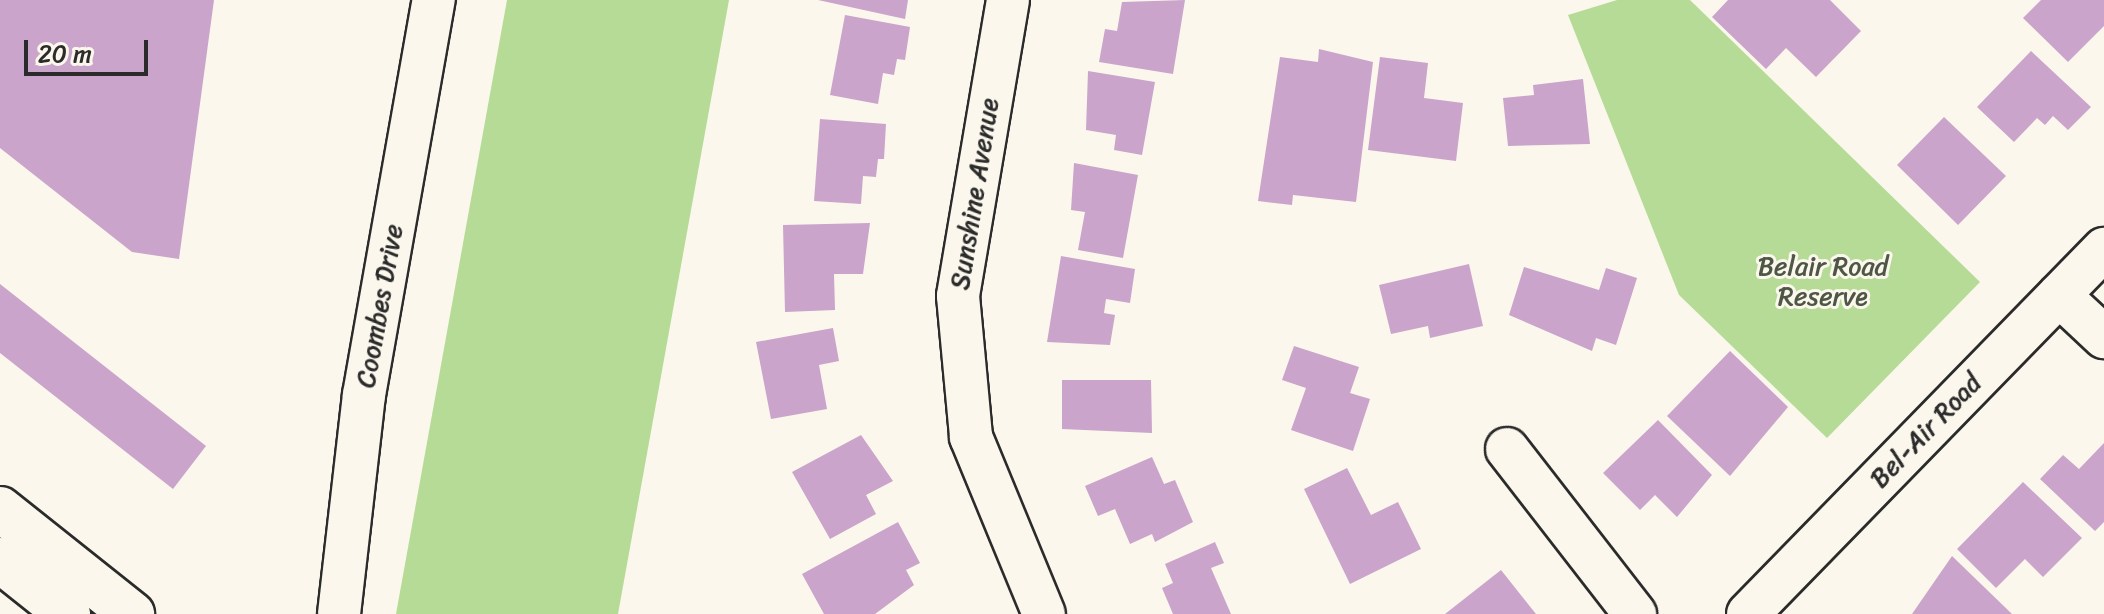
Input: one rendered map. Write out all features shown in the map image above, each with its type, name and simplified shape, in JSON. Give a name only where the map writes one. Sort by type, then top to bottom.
[{"type":"street","name":"Coombes Drive","points":[[339,614],[364,395],[434,0]]},
{"type":"street","name":"Sunshine Avenue","points":[[1008,0],[959,281],[962,380],[983,472],[1044,614]]},
{"type":"street","name":"Bel-Air Road","points":[[1748,614],[2104,249]]},
{"type":"street","points":[[2059,295],[2104,337]]},
{"type":"street","points":[[1507,449],[1635,614]]},
{"type":"street","points":[[0,509],[132,614]]},
{"type":"street","points":[[0,560],[68,614]]},
{"type":"green space","points":[[507,0],[729,0],[618,614],[396,614]]},
{"type":"green space","name":"Belair Road Reserve","points":[[1617,0],[1690,0],[1980,282],[1827,438],[1679,295],[1568,15]]},
{"type":"building","points":[[0,0],[214,0],[179,259],[132,252],[0,148]]},
{"type":"building","points":[[818,0],[908,0],[905,19]]},
{"type":"building","points":[[1185,0],[1173,74],[1099,62],[1105,29],[1117,31],[1122,2]]},
{"type":"building","points":[[1728,0],[1830,0],[1861,31],[1816,77],[1786,48],[1766,69],[1712,17]]},
{"type":"building","points":[[2041,0],[2104,0],[2104,26],[2068,62],[2023,18]]},
{"type":"building","points":[[845,15],[910,27],[905,60],[897,59],[894,75],[883,73],[878,104],[830,95]]},
{"type":"building","points":[[1319,49],[1373,62],[1356,202],[1293,195],[1292,205],[1258,201],[1280,57],[1318,62]]},
{"type":"building","points":[[2031,51],[2091,107],[2068,130],[2053,116],[2045,125],[2037,118],[2014,142],[1977,107]]},
{"type":"building","points":[[1380,57],[1428,63],[1424,98],[1463,103],[1456,161],[1368,150]]},
{"type":"building","points":[[1088,71],[1155,82],[1142,155],[1114,150],[1116,135],[1086,130]]},
{"type":"building","points":[[1583,79],[1590,144],[1508,146],[1503,98],[1534,95],[1533,85]]},
{"type":"building","points":[[1944,117],[2006,176],[1958,225],[1897,165]]},
{"type":"building","points":[[820,119],[886,124],[884,159],[878,159],[876,177],[863,176],[861,204],[814,201]]},
{"type":"building","points":[[1074,163],[1138,175],[1123,258],[1078,250],[1085,212],[1071,210]]},
{"type":"building","points":[[870,223],[863,274],[834,274],[835,310],[785,312],[783,225]]},
{"type":"building","points":[[1061,256],[1135,269],[1130,303],[1106,299],[1104,313],[1115,315],[1110,345],[1047,342]]},
{"type":"building","points":[[1469,264],[1483,326],[1430,338],[1428,326],[1391,334],[1379,285]]},
{"type":"building","points":[[1524,267],[1599,290],[1606,268],[1637,278],[1616,345],[1596,338],[1592,351],[1509,315]]},
{"type":"building","points":[[0,284],[206,446],[173,489],[0,353]]},
{"type":"building","points":[[833,328],[839,361],[819,365],[827,409],[771,419],[756,342]]},
{"type":"building","points":[[1294,346],[1359,367],[1350,393],[1370,399],[1353,451],[1291,430],[1306,388],[1282,380]]},
{"type":"building","points":[[1730,351],[1788,407],[1730,476],[1667,416]]},
{"type":"building","points":[[1062,380],[1151,380],[1152,433],[1062,429]]},
{"type":"building","points":[[1658,420],[1712,475],[1677,517],[1655,495],[1640,510],[1603,473]]},
{"type":"building","points":[[861,435],[893,481],[866,495],[876,514],[830,539],[792,472]]},
{"type":"building","points":[[2104,443],[2104,522],[2095,531],[2040,479],[2063,455],[2079,469]]},
{"type":"building","points":[[1152,457],[1164,484],[1175,480],[1193,522],[1155,542],[1152,534],[1130,544],[1115,509],[1098,516],[1085,486]]},
{"type":"building","points":[[1347,468],[1371,515],[1398,502],[1421,549],[1350,584],[1304,489]]},
{"type":"building","points":[[2023,482],[2082,538],[2043,577],[2025,559],[1996,588],[1957,549]]},
{"type":"building","points":[[898,522],[920,563],[906,570],[914,585],[875,614],[824,614],[802,574]]},
{"type":"building","points":[[1215,542],[1224,563],[1211,568],[1231,614],[1173,614],[1162,588],[1173,583],[1165,564]]},
{"type":"building","points":[[1952,556],[2012,614],[1912,614]]},
{"type":"building","points":[[1501,570],[1536,614],[1445,614]]}]
